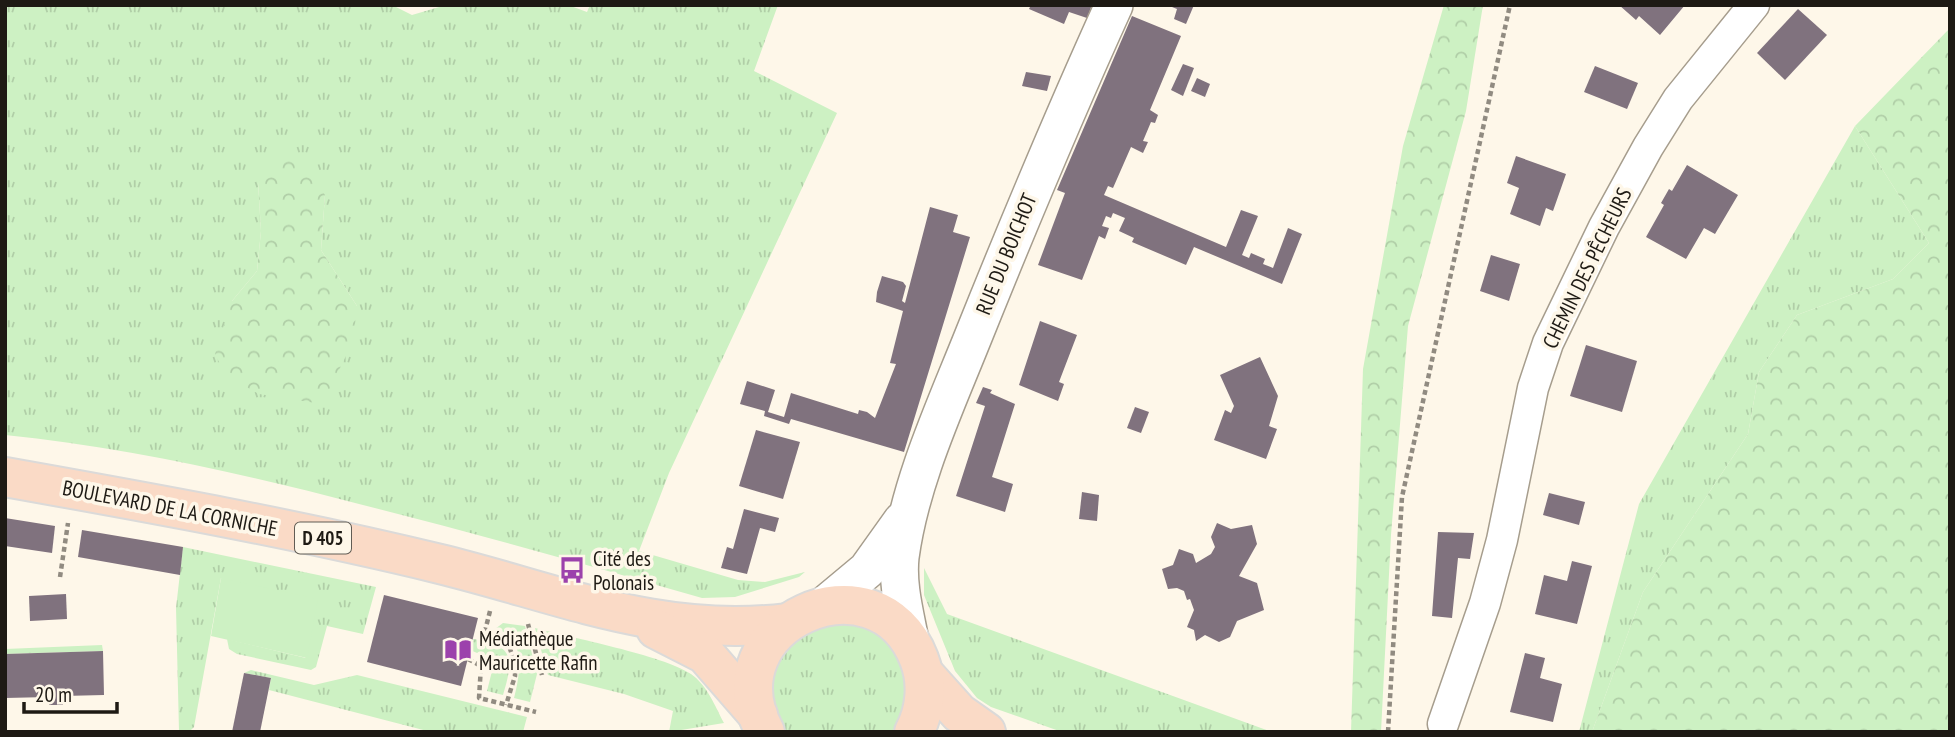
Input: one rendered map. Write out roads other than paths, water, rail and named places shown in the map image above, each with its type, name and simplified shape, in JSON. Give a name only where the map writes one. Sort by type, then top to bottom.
[{"type":"main road","name":"BOULEVARD DE LA CORNICHE","points":[[5,477],[221,514],[442,565],[636,618],[713,627],[786,622]]},
{"type":"main road","points":[[761,723],[754,700],[756,671],[767,644],[786,622],[825,606],[852,605],[879,614],[959,713],[986,732]]},
{"type":"main road","name":"D 405","points":[[636,618],[705,654],[761,723]]},
{"type":"main road","points":[[914,732],[924,701],[917,658]]},
{"type":"street","name":"RUE DU BOICHOT","points":[[917,658],[899,582],[900,559],[910,508],[947,402],[1047,152],[1114,5]]},
{"type":"street","name":"CHEMIN DES PÊCHEURS","points":[[1443,724],[1485,603],[1502,540],[1533,388],[1557,322],[1648,147],[1678,99],[1754,5]]},
{"type":"street","name":"RUE DU BOICHOT","points":[[825,606],[867,570],[910,508]]},
{"type":"place","name":"Cité des Polonais","points":[[572,570]]},
{"type":"place","name":"Médiathèque Mauricette Rafin","points":[[458,650]]}]
